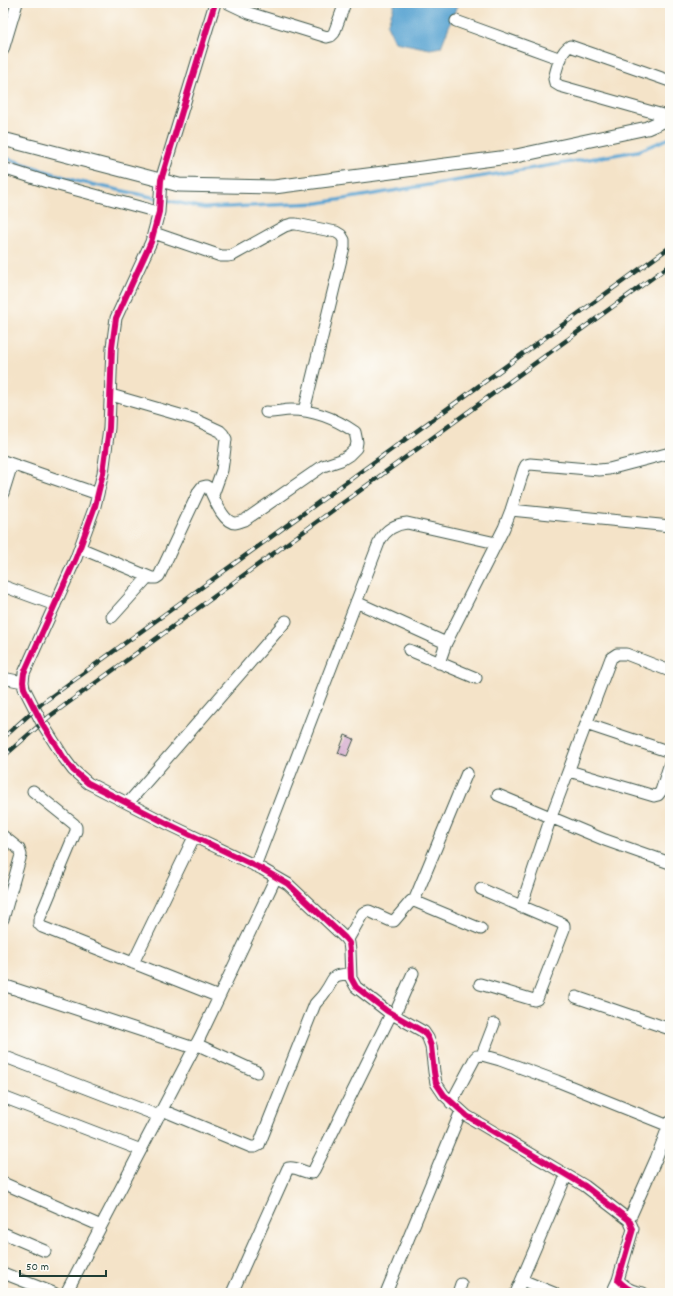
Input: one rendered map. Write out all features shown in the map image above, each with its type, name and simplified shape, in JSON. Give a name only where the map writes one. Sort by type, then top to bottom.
[{"type":"street","points":[[3,50],[17,3]]},
{"type":"street","points":[[215,3],[161,185],[158,214],[154,233],[116,318],[112,347],[108,435],[103,473],[95,506],[80,548],[28,663],[22,682],[42,723],[73,770],[88,783],[194,837],[256,866],[292,887],[349,944],[350,974],[356,987],[393,1015],[424,1032],[431,1046],[436,1083],[451,1102],[467,1116],[585,1186],[629,1220],[633,1229],[618,1280],[612,1293]]},
{"type":"street","points":[[228,3],[249,13],[327,37],[334,33],[345,3]]},
{"type":"street","points":[[456,21],[561,59]]},
{"type":"street","points":[[670,81],[570,46],[566,48],[554,79],[555,83],[560,86],[670,117]]},
{"type":"street","points":[[3,139],[161,185],[274,187],[516,156],[647,128],[670,117]]},
{"type":"street","points":[[3,168],[47,182],[147,209],[158,214]]},
{"type":"street","points":[[154,233],[221,256],[233,255],[285,226],[292,224],[330,230],[341,235],[344,240],[344,247],[304,411]]},
{"type":"street","points":[[111,395],[194,419],[220,431],[226,440],[222,470],[213,495]]},
{"type":"street","points":[[80,548],[148,577],[156,578],[159,576],[202,487],[206,486],[213,495],[224,517],[231,522],[236,523],[244,520],[323,466],[341,460],[350,455],[356,448],[357,442],[355,432],[321,414],[289,410],[274,413],[266,412]]},
{"type":"street","points":[[439,663],[446,643],[511,510],[526,465],[530,464],[599,470],[609,469],[670,454]]},
{"type":"street","points":[[3,493],[8,462],[98,494]]},
{"type":"street","points":[[511,510],[670,526]]},
{"type":"street","points":[[256,866],[380,540],[390,529],[399,524],[407,523],[496,543]]},
{"type":"street","points":[[112,617],[148,577]]},
{"type":"street","points":[[3,586],[55,605]]},
{"type":"street","points":[[356,602],[446,643]]},
{"type":"street","points":[[128,803],[286,621]]},
{"type":"street","points":[[409,650],[476,678]]},
{"type":"street","points":[[521,907],[551,817],[611,658],[617,654],[626,654],[670,671]]},
{"type":"street","points":[[3,678],[22,682]]},
{"type":"street","points":[[586,724],[670,752]]},
{"type":"street","points":[[569,771],[654,796],[658,795],[661,791],[670,762]]},
{"type":"street","points":[[347,941],[363,913],[369,911],[394,921],[409,903],[414,901],[467,773]]},
{"type":"street","points":[[33,791],[76,827],[76,831],[39,920],[39,924],[42,927],[219,996]]},
{"type":"street","points":[[498,795],[605,840],[670,863]]},
{"type":"street","points":[[3,836],[19,849],[21,855],[3,919]]},
{"type":"street","points":[[133,963],[194,837]]},
{"type":"street","points":[[66,1293],[195,1046],[276,877]]},
{"type":"street","points":[[480,889],[564,925],[564,929],[536,999],[534,1000],[480,984]]},
{"type":"street","points":[[414,901],[481,928]]},
{"type":"street","points":[[232,1293],[288,1168],[292,1167],[308,1173],[312,1173],[314,1170],[413,973]]},
{"type":"street","points":[[3,1056],[251,1147],[255,1147],[259,1145],[314,1004],[325,993],[333,978],[338,974],[350,974]]},
{"type":"street","points":[[3,985],[195,1046],[257,1072]]},
{"type":"street","points":[[576,998],[670,1029]]},
{"type":"street","points":[[482,1055],[494,1024]]},
{"type":"street","points":[[451,1102],[475,1058],[482,1055],[557,1081],[669,1124],[629,1220]]},
{"type":"street","points":[[3,1097],[141,1150]]},
{"type":"street","points":[[386,1293],[461,1111]]},
{"type":"street","points":[[516,1293],[566,1176]]},
{"type":"street","points":[[3,1183],[101,1226]]},
{"type":"street","points":[[3,1234],[45,1251]]},
{"type":"street","points":[[3,1273],[54,1293]]},
{"type":"street","points":[[522,1280],[554,1293]]},
{"type":"street","points":[[618,1280],[626,1287],[643,1293]]},
{"type":"water","points":[[395,3],[458,3],[441,47],[430,49],[395,42],[387,25]]},
{"type":"building","points":[[345,735],[354,739],[347,756],[338,753]]},
{"type":"waterway","points":[[3,157],[76,181],[204,208],[319,203],[638,151],[670,138]]},
{"type":"railway","points":[[3,738],[41,704],[670,247]]},
{"type":"railway","points":[[3,757],[50,716],[670,265]]},
{"type":"cycle path","points":[[215,3],[161,180],[159,212],[151,242],[116,318],[112,347],[109,428],[103,473],[95,506],[76,558],[24,673],[24,688],[42,723],[64,758],[73,770],[88,783],[168,824],[262,869],[288,884],[345,938],[349,943],[351,978],[356,987],[387,1011],[424,1032],[428,1038],[431,1046],[436,1083],[444,1095],[467,1116],[585,1186],[629,1220],[633,1229],[618,1280],[629,1289],[643,1293]]}]
